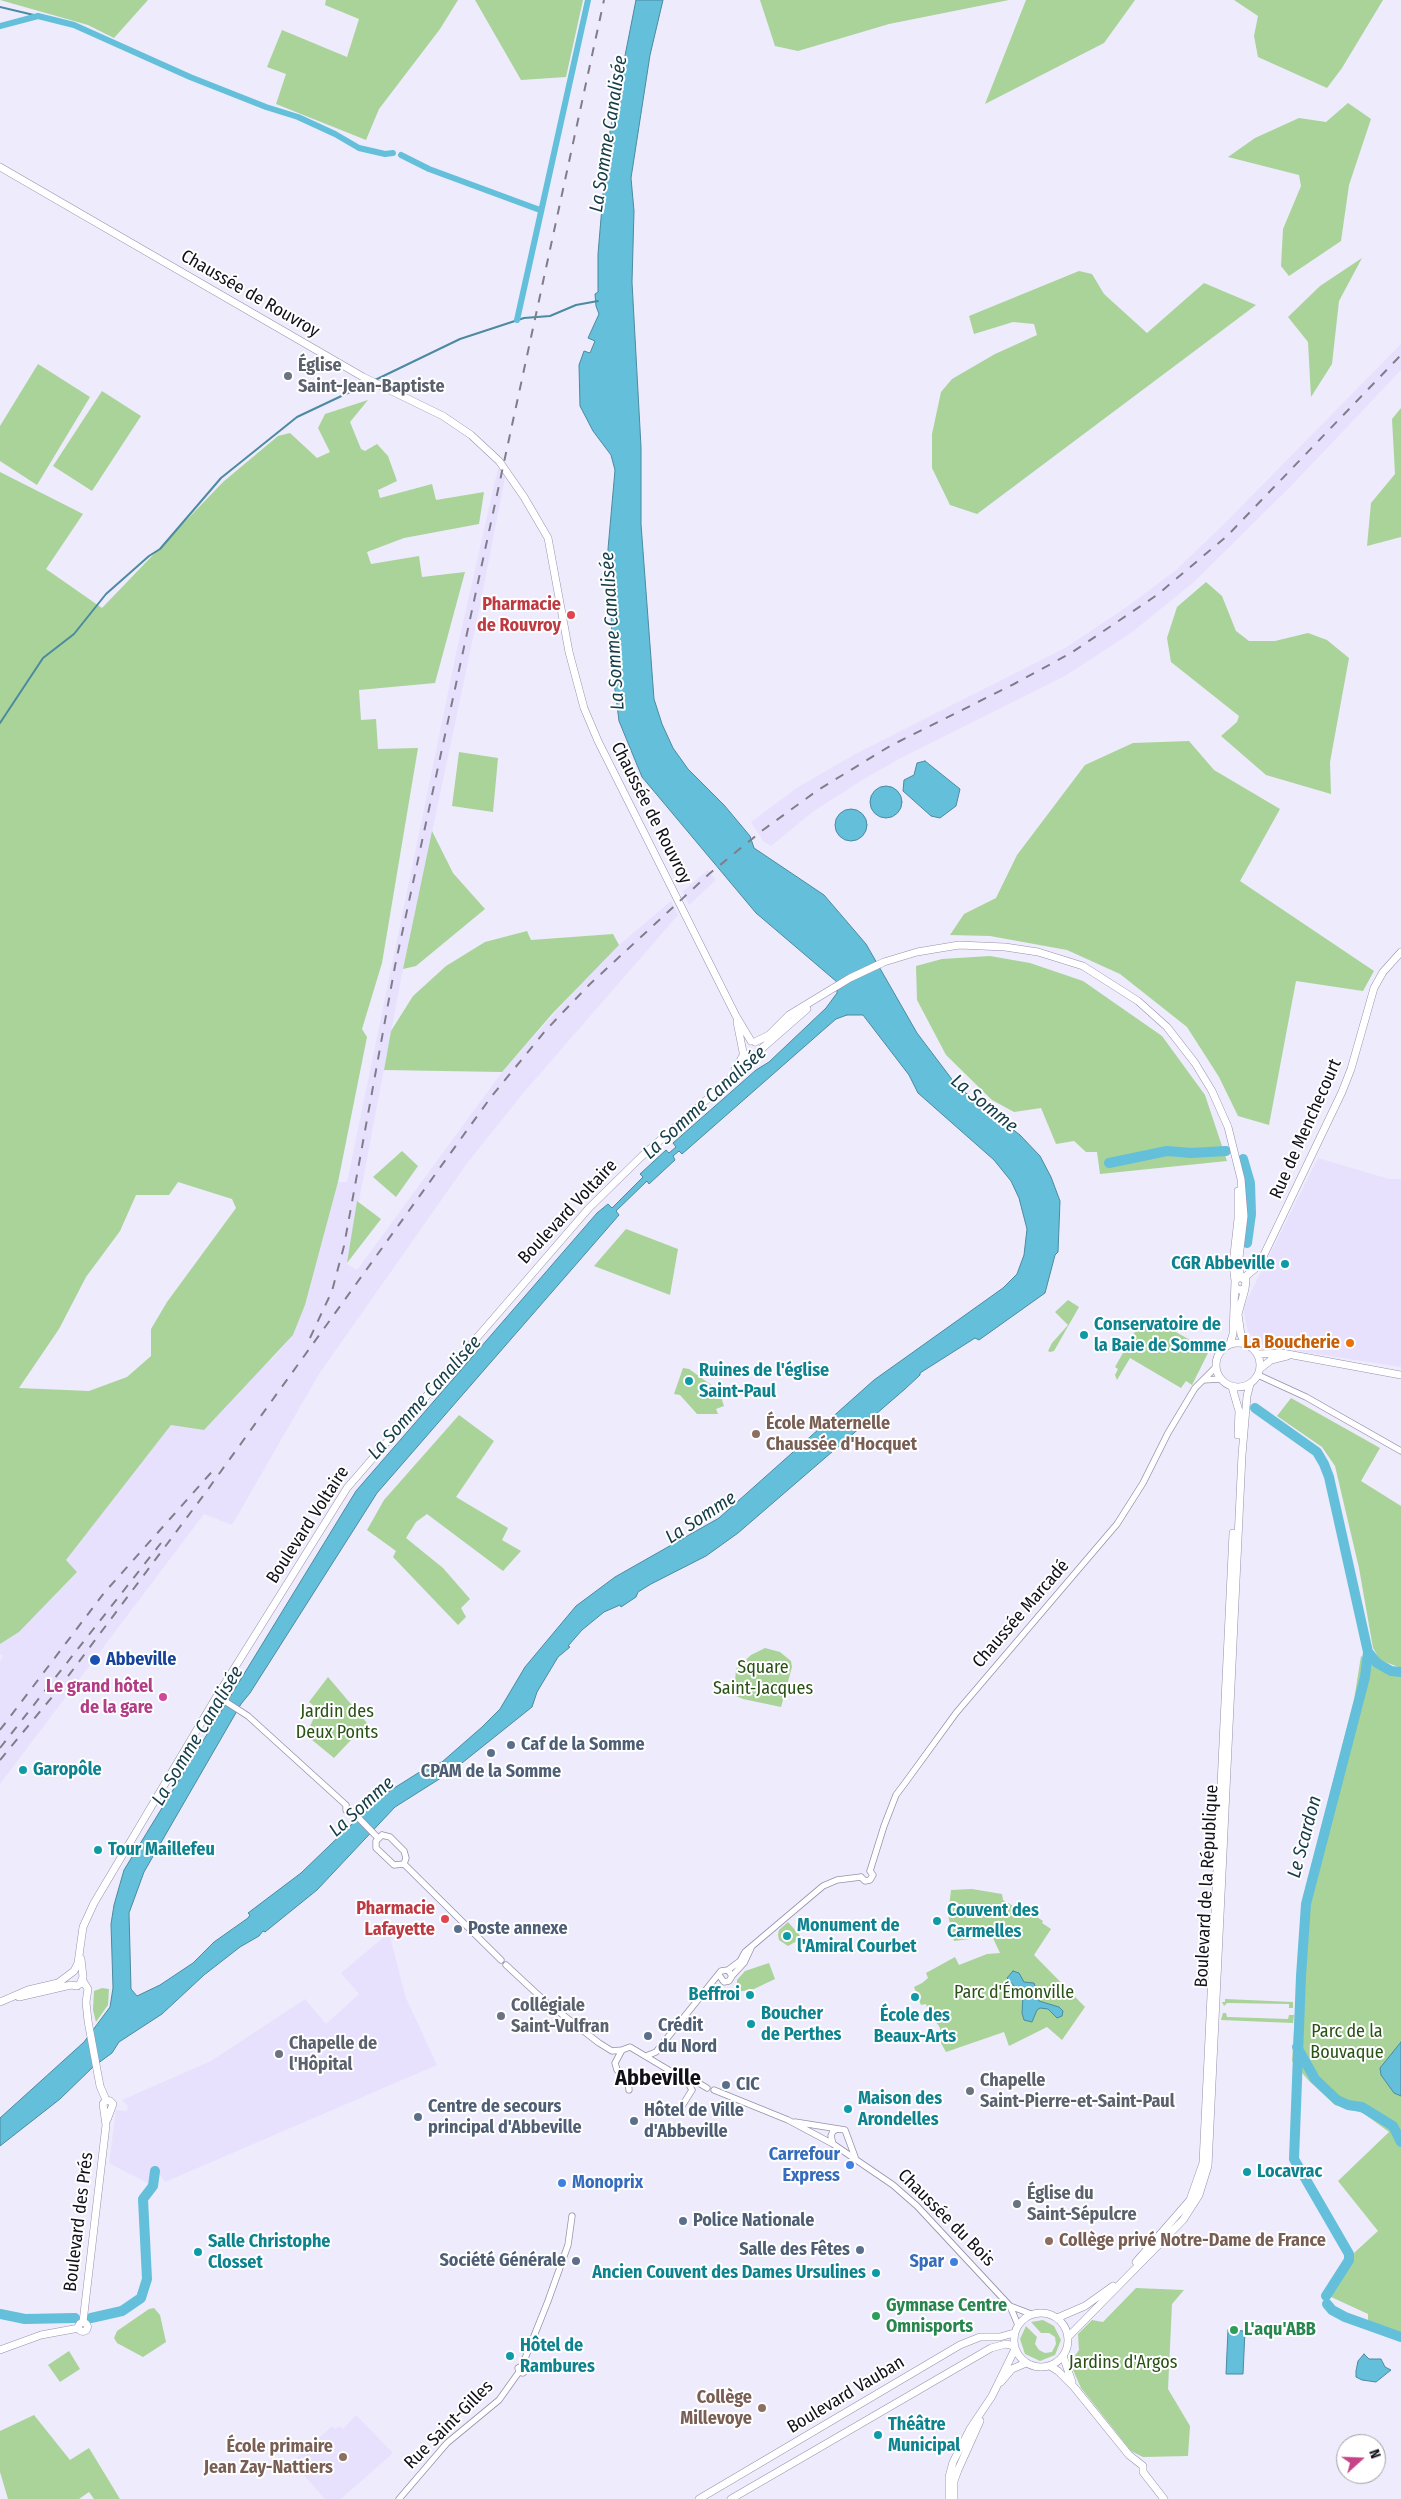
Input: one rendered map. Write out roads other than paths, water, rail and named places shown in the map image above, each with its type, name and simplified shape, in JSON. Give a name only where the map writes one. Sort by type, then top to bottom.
[{"type":"main road","name":"Chaussée de Rouvroy","points":[[0,167],[367,379],[444,416],[480,442],[507,471],[544,528],[551,549],[569,652],[584,708],[603,753],[736,1016],[759,1051]]},
{"type":"main road","points":[[818,998],[759,1051],[746,1053],[747,1042],[769,1035],[789,1015],[850,978],[884,962],[916,952],[959,945],[1038,952],[1083,966],[1113,984],[1138,1001],[1168,1027],[1195,1062],[1219,1106],[1228,1129],[1244,1201],[1243,1228],[1238,1261],[1241,1283],[1238,1314],[1241,1335],[1246,1344],[1258,1354],[1282,1353],[1289,1356],[1401,1375]]},
{"type":"main road","name":"Rue de Menchecourt","points":[[1241,1283],[1259,1265],[1346,1082],[1374,988],[1383,972],[1401,952]]},
{"type":"main road","name":"Chaussée de Rouvroy","points":[[736,1016],[746,1053]]},
{"type":"main road","name":"Boulevard Voltaire","points":[[80,1954],[84,1927],[94,1903],[353,1480],[590,1208],[695,1103],[734,1071],[746,1053]]},
{"type":"main road","points":[[1241,1283],[1233,1334],[1230,1344],[1220,1352],[1216,1367],[1221,1379],[1232,1387],[1243,1387],[1250,1384],[1271,1360],[1289,1356]]},
{"type":"main road","points":[[1230,1344],[1246,1344]]},
{"type":"main road","points":[[1258,1354],[1260,1372]]},
{"type":"main road","name":"Boulevard de la République","points":[[1068,2337],[1183,2220],[1199,2195],[1208,2166],[1242,1455],[1247,1396],[1250,1384]]},
{"type":"main road","name":"Boulevard de la République","points":[[1057,2318],[1085,2306],[1113,2286],[1183,2210],[1190,2200],[1201,2172],[1204,2152],[1239,1421],[1238,1403],[1232,1387]]},
{"type":"main road","points":[[3,2000],[28,1990],[58,1983],[67,1978],[69,1973],[74,1970],[80,1954]]},
{"type":"main road","points":[[78,1982],[80,1954]]},
{"type":"main road","points":[[74,1970],[78,1982]]},
{"type":"main road","points":[[67,1978],[78,1982]]},
{"type":"main road","points":[[3,2000],[78,1982]]},
{"type":"main road","name":"Boulevard des Prés","points":[[0,2350],[41,2335],[81,2325],[108,2109],[103,2104],[106,2100],[88,2022],[86,2002],[88,1989],[78,1982]]},
{"type":"main road","points":[[949,2499],[951,2469],[970,2430],[982,2414],[996,2388],[1015,2347],[1014,2333],[1018,2325],[1031,2314],[1044,2313],[1057,2318],[1064,2326],[1068,2337],[1063,2356],[1074,2387]]},
{"type":"main road","name":"Boulevard Vauban","points":[[699,2499],[960,2345],[980,2337],[1000,2337],[1014,2333]]},
{"type":"main road","name":"Boulevard Vauban","points":[[732,2499],[991,2348],[1006,2344],[1015,2347]]},
{"type":"main road","points":[[1015,2347],[1026,2363],[1039,2367],[1050,2366],[1063,2356]]},
{"type":"main road","points":[[996,2388],[1012,2369],[1026,2363]]},
{"type":"main road","points":[[1050,2366],[1058,2371],[1074,2387],[1129,2455],[1142,2466],[1144,2472],[1164,2499]]},
{"type":"main road","points":[[954,2499],[954,2481],[976,2433],[982,2414]]},
{"type":"street","name":"Chaussée Marcadé","points":[[870,1871],[884,1826],[896,1795],[904,1783],[956,1713],[1123,1517],[1183,1406],[1198,1384],[1216,1367]]},
{"type":"street","points":[[1260,1372],[1401,1452]]},
{"type":"street","points":[[1203,1380],[1221,1379]]},
{"type":"street","points":[[220,1699],[246,1714],[346,1805],[346,1810],[353,1812],[378,1838]]},
{"type":"street","points":[[382,1835],[390,1837],[406,1854],[404,1864],[396,1866],[392,1864],[376,1848],[378,1838],[382,1835]]},
{"type":"street","points":[[404,1864],[548,2004]]},
{"type":"street","points":[[707,1990],[723,1981],[729,1981],[730,1973],[744,1963],[750,1948],[827,1884],[837,1880],[861,1877],[865,1881],[870,1880],[873,1875],[870,1871],[864,1870],[861,1877]]},
{"type":"street","points":[[646,2056],[656,2052],[670,2032],[722,1970],[730,1973]]},
{"type":"street","points":[[719,1975],[723,1981]]},
{"type":"street","points":[[554,2008],[597,2042],[612,2050],[633,2048],[687,2081],[696,2082],[705,2087],[692,2090],[682,2106]]},
{"type":"street","points":[[612,2050],[616,2059],[617,2070],[628,2079],[629,2090]]},
{"type":"street","points":[[616,2059],[622,2050]]},
{"type":"street","points":[[656,2052],[657,2063]]},
{"type":"street","points":[[687,2081],[692,2090]]},
{"type":"street","points":[[714,2090],[788,2120],[847,2132],[848,2142],[855,2158]]},
{"type":"street","name":"Chaussée du Bois","points":[[788,2120],[855,2158],[910,2199],[1010,2306],[1018,2325]]},
{"type":"street","points":[[838,2129],[833,2131],[831,2136],[834,2145],[841,2147],[848,2142]]},
{"type":"street","name":"Rue Saint-Gilles","points":[[399,2499],[447,2443],[499,2400],[519,2372],[525,2371],[522,2366],[568,2245],[572,2216]]},
{"type":"street","name":"Chaussée du Bois","points":[[1010,2306],[1031,2314]]},
{"type":"water","name":"La Somme Canalisée","points":[[636,0],[663,0],[650,55],[631,178],[634,211],[632,282],[641,447],[641,524],[654,699],[662,724],[673,748],[688,769],[724,805],[750,836],[754,848],[824,895],[866,944],[917,1033],[957,1086],[1020,1135],[1040,1156],[1051,1177],[1060,1201],[1058,1252],[1055,1255],[1045,1293],[979,1340],[975,1338],[920,1373],[905,1389],[738,1533],[706,1556],[638,1592],[636,1597],[621,1607],[620,1605],[604,1612],[582,1630],[568,1646],[570,1647],[558,1657],[537,1692],[532,1707],[452,1771],[395,1807],[317,1890],[265,1932],[263,1931],[259,1936],[240,1947],[204,1975],[162,2014],[119,2042],[112,2053],[93,2067],[60,2099],[0,2146],[0,2118],[84,2042],[110,2007],[113,1988],[111,1924],[114,1905],[124,1870],[356,1491],[597,1213],[608,1204],[612,1208],[643,1177],[640,1174],[666,1150],[669,1153],[676,1147],[673,1143],[756,1070],[769,1062],[826,1008],[837,993],[837,982],[756,913],[642,777],[619,721],[614,682],[608,549],[615,470],[611,455],[593,431],[580,406],[579,365],[584,351],[590,353],[595,341],[588,338],[599,314],[595,294],[598,292],[598,254],[607,147]],"holes":[[[847,1015],[863,1015],[909,1075],[918,1093],[994,1160],[1011,1181],[1019,1198],[1027,1229],[1024,1255],[1017,1274],[1003,1288],[874,1380],[719,1518],[615,1577],[576,1606],[525,1667],[500,1709],[482,1727],[442,1762],[418,1773],[380,1797],[301,1873],[248,1913],[250,1915],[248,1918],[214,1942],[193,1963],[160,1985],[137,1996],[131,1989],[129,1913],[144,1872],[241,1704],[250,1693],[377,1493],[619,1215],[616,1211],[647,1181],[649,1184],[675,1160],[673,1156],[679,1151],[682,1154],[836,1019]]]},
{"type":"water","points":[[925,761],[960,789],[956,806],[940,818],[931,816],[903,791],[904,780],[914,775],[917,763]]},
{"type":"water","points":[[886,786],[892,787],[897,791],[901,796],[901,808],[897,813],[892,817],[886,818],[880,817],[875,813],[871,808],[870,802],[871,796],[875,791],[880,787]]},
{"type":"water","points":[[851,809],[857,810],[862,814],[866,819],[866,831],[862,836],[857,840],[851,841],[845,840],[840,836],[836,831],[835,825],[836,819],[840,814],[845,810]]},
{"type":"water","points":[[1013,1971],[1019,1973],[1024,1982],[1034,1983],[1039,2001],[1059,2007],[1063,2011],[1062,2016],[1057,2018],[1048,2009],[1040,2008],[1037,2010],[1032,2022],[1024,2020],[1022,2013],[1023,1996],[1007,1978]]},
{"type":"water","points":[[1401,2042],[1401,2096],[1394,2093],[1381,2075],[1380,2068]]},
{"type":"water","points":[[1228,2330],[1245,2331],[1243,2374],[1226,2374]]},
{"type":"water","points":[[1364,2354],[1369,2359],[1381,2359],[1385,2367],[1391,2370],[1376,2382],[1356,2377],[1358,2361]]},
{"type":"waterway","points":[[517,320],[588,0]]},
{"type":"waterway","points":[[0,7],[38,16]]},
{"type":"waterway","points":[[0,26],[38,16],[74,25],[190,77],[266,107],[298,117],[335,134],[359,148],[385,154],[393,153]]},
{"type":"waterway","points":[[401,155],[429,169],[540,210]]},
{"type":"waterway","points":[[373,381],[460,339],[524,318],[550,316],[576,305],[598,301]]},
{"type":"waterway","points":[[0,723],[43,658],[74,634],[106,594],[149,556],[160,549],[221,478],[297,417],[369,383]]},
{"type":"waterway","name":"Le Scardon","points":[[1109,1163],[1167,1151],[1191,1153],[1226,1151]]},
{"type":"waterway","name":"Le Scardon","points":[[1243,1159],[1250,1183],[1251,1214],[1247,1243]]},
{"type":"waterway","name":"Le Scardon","points":[[1255,1408],[1317,1452],[1324,1464],[1329,1477],[1368,1652],[1365,1677],[1306,1904],[1301,1976],[1294,2159],[1349,2254],[1349,2260],[1326,2296]]},
{"type":"waterway","points":[[1368,1652],[1377,1663],[1391,1671],[1401,1672]]},
{"type":"waterway","points":[[1297,2047],[1315,2079],[1337,2100],[1348,2105],[1362,2107],[1393,2126],[1401,2142]]},
{"type":"waterway","points":[[91,2318],[122,2311],[141,2298],[147,2279],[143,2199],[153,2186],[155,2171]]},
{"type":"waterway","name":"Le Scardon","points":[[1327,2304],[1332,2310],[1345,2317],[1401,2337]]},
{"type":"waterway","points":[[0,2314],[25,2319],[75,2318]]},
{"type":"railway","points":[[310,1338],[332,1291],[344,1246],[395,966],[604,0]]},
{"type":"railway","points":[[0,1760],[57,1691],[206,1492],[491,1097],[546,1030],[590,984],[709,874],[763,830],[818,790],[890,746],[1014,684],[1071,653],[1157,595],[1227,536],[1401,355]]},
{"type":"railway","points":[[0,1730],[104,1593],[217,1466]]},
{"type":"railway","points":[[0,1748],[161,1543]]},
{"type":"place","name":"Église Saint-Jean-Baptiste","points":[[288,376]]},
{"type":"place","name":"Pharmacie de Rouvroy","points":[[571,615]]},
{"type":"place","name":"CGR Abbeville","points":[[1285,1264]]},
{"type":"place","name":"Conservatoire de la Baie de Somme","points":[[1084,1335]]},
{"type":"place","name":"La Boucherie","points":[[1350,1343]]},
{"type":"place","name":"Ruines de l'église Saint-Paul","points":[[689,1381]]},
{"type":"place","name":"École Maternelle Chaussée d'Hocquet","points":[[756,1434]]},
{"type":"place","name":"Abbeville","points":[[95,1660]]},
{"type":"place","name":"Le grand hôtel de la gare","points":[[163,1697]]},
{"type":"place","name":"Caf de la Somme","points":[[511,1745]]},
{"type":"place","name":"CPAM de la Somme","points":[[491,1753]]},
{"type":"place","name":"Garopôle","points":[[23,1770]]},
{"type":"place","name":"Tour Maillefeu","points":[[98,1850]]},
{"type":"place","name":"Pharmacie Lafayette","points":[[445,1919]]},
{"type":"place","name":"Couvent des Carmelles","points":[[937,1921]]},
{"type":"place","name":"Poste annexe","points":[[458,1929]]},
{"type":"place","name":"Monument de l'Amiral Courbet","points":[[787,1936]]},
{"type":"place","name":"Beffroi","points":[[750,1995]]},
{"type":"place","name":"École des Beaux-Arts","points":[[915,1997]]},
{"type":"place","name":"Collégiale Saint-Vulfran","points":[[501,2016]]},
{"type":"place","name":"Boucher de Perthes","points":[[751,2024]]},
{"type":"place","name":"Crédit du Nord","points":[[648,2036]]},
{"type":"place","name":"Chapelle de l'Hôpital","points":[[279,2054]]},
{"type":"place","name":"CIC","points":[[726,2085]]},
{"type":"place","name":"Chapelle Saint-Pierre-et-Saint-Paul","points":[[970,2091]]},
{"type":"place","name":"Maison des Arondelles","points":[[848,2109]]},
{"type":"place","name":"Centre de secours principal d'Abbeville","points":[[418,2117]]},
{"type":"place","name":"Hôtel de Ville d'Abbeville","points":[[634,2121]]},
{"type":"place","name":"Carrefour Express","points":[[850,2165]]},
{"type":"place","name":"Locavrac","points":[[1247,2172]]},
{"type":"place","name":"Monoprix","points":[[562,2183]]},
{"type":"place","name":"Église du Saint-Sépulcre","points":[[1017,2204]]},
{"type":"place","name":"Police Nationale","points":[[683,2221]]},
{"type":"place","name":"Collège privé Notre-Dame de France","points":[[1049,2241]]},
{"type":"place","name":"Salle des Fêtes","points":[[860,2250]]},
{"type":"place","name":"Salle Christophe Closset","points":[[198,2252]]},
{"type":"place","name":"Société Générale","points":[[576,2261]]},
{"type":"place","name":"Spar","points":[[954,2262]]},
{"type":"place","name":"Ancien Couvent des Dames Ursulines","points":[[876,2273]]},
{"type":"place","name":"Gymnase Centre Omnisports","points":[[876,2316]]},
{"type":"place","name":"L'aqu'ABB","points":[[1234,2330]]},
{"type":"place","name":"Hôtel de Rambures","points":[[510,2356]]},
{"type":"place","name":"Collège Millevoye","points":[[762,2408]]},
{"type":"place","name":"Théâtre Municipal","points":[[878,2435]]},
{"type":"place","name":"École primaire Jean Zay-Nattiers","points":[[343,2457]]},
{"type":"district","name":"Abbeville","points":[[658,2079]]},
{"type":"water label","name":"La Somme","points":[[984,1104]]},
{"type":"water label","name":"La Somme","points":[[701,1518]]},
{"type":"water label","name":"La Somme","points":[[362,1807]]},
{"type":"park label","name":"Square Saint-Jacques","points":[[763,1678]]},
{"type":"park label","name":"Jardin des Deux Ponts","points":[[337,1722]]},
{"type":"park label","name":"Parc d'Émonville","points":[[1014,1993]]},
{"type":"park label","name":"Parc de la Bouvaque","points":[[1347,2042]]},
{"type":"park label","name":"Jardins d'Argos","points":[[1123,2363]]}]
